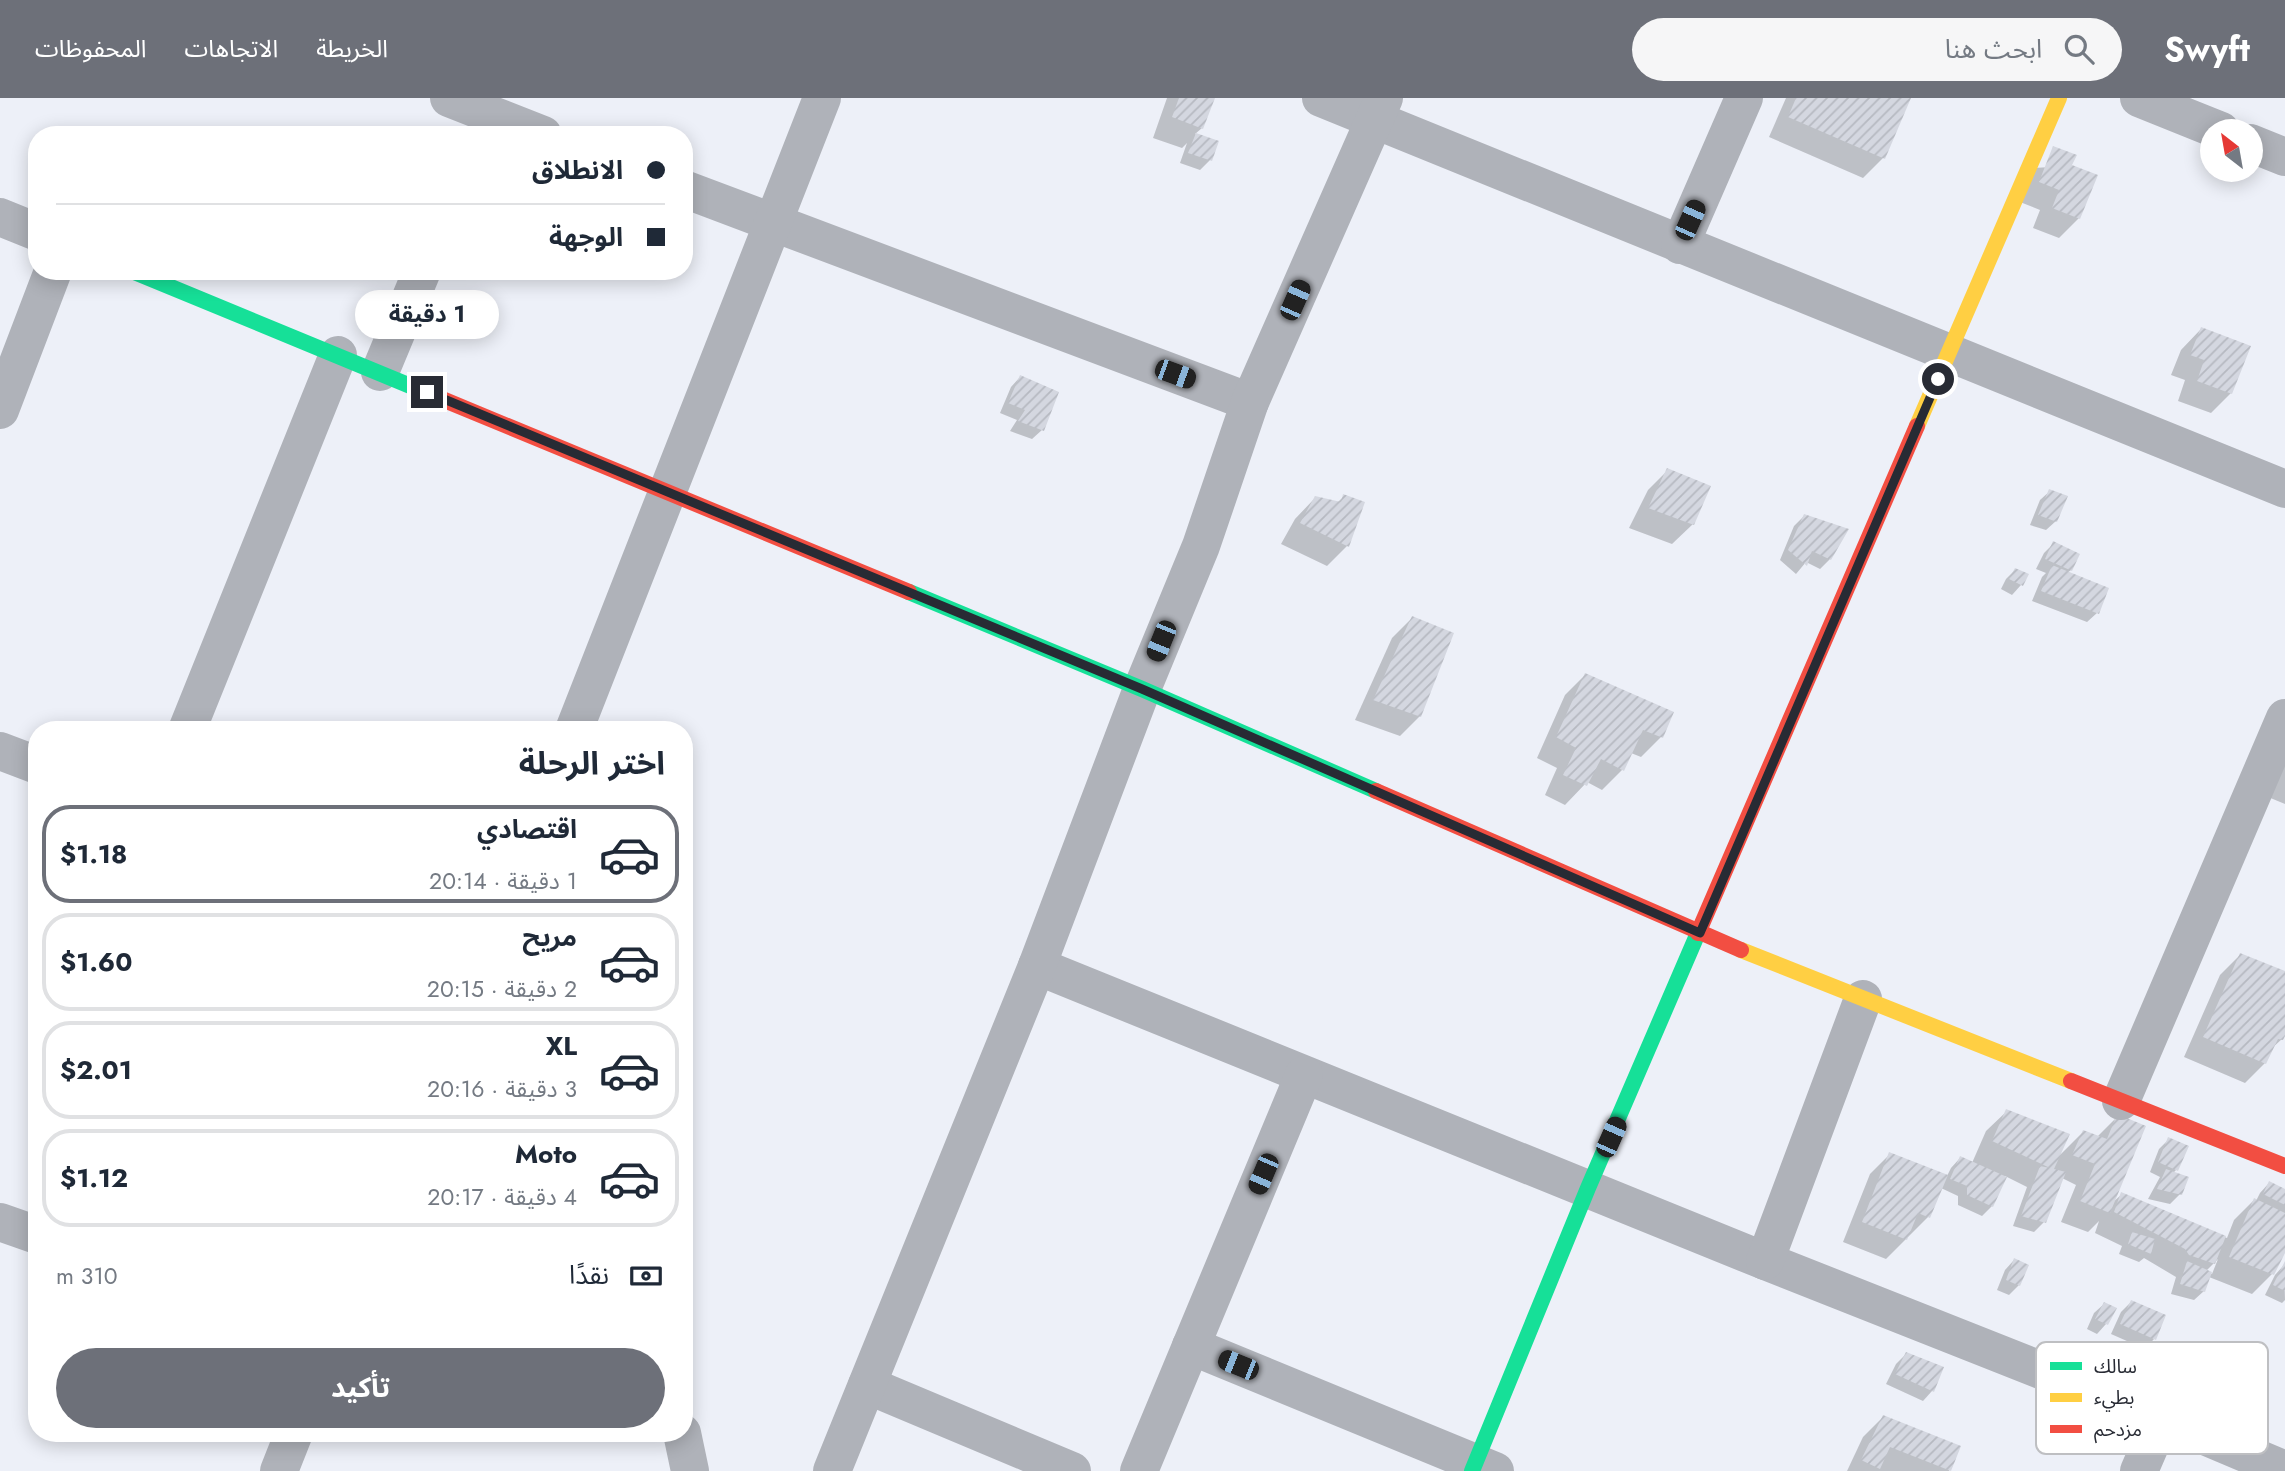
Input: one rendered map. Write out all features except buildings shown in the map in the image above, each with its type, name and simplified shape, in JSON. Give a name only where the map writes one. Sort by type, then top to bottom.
[{"type":"street","points":[[449,98],[517,126]]},
{"type":"street","points":[[577,721],[822,98]]},
{"type":"street","points":[[1321,98],[1379,110],[1680,245],[2285,489]]},
{"type":"street","points":[[1680,245],[1744,98]]},
{"type":"street","points":[[1191,1346],[1481,1468],[1588,1188],[2059,98]]},
{"type":"street","points":[[2139,98],[2200,123]]},
{"type":"street","points":[[832,1471],[1037,966],[1142,689],[1201,546],[1250,402],[1379,110]]},
{"type":"street","points":[[2263,148],[2285,157]]},
{"type":"street","points":[[693,192],[1250,402]]},
{"type":"street","points":[[0,217],[28,228]]},
{"type":"street","points":[[0,410],[50,280]]},
{"type":"street","points":[[154,280],[1142,689],[1700,933],[2285,1166]]},
{"type":"street","points":[[380,372],[418,280]]},
{"type":"street","points":[[191,721],[338,355]]},
{"type":"street","points":[[2120,1101],[2285,718]]},
{"type":"street","points":[[0,751],[28,762]]},
{"type":"street","points":[[1037,966],[2036,1368]]},
{"type":"street","points":[[1765,1261],[1863,999]]},
{"type":"street","points":[[1139,1471],[1304,1075]]},
{"type":"street","points":[[0,1222],[28,1232]]},
{"type":"street","points":[[867,1385],[1072,1471]]},
{"type":"street","points":[[279,1471],[290,1442]]},
{"type":"street","points":[[684,1442],[690,1471]]},
{"type":"street","points":[[2139,1471],[2146,1454]]},
{"type":"street","points":[[2249,1454],[2285,1469]]},
{"type":"traffic: fast","points":[[154,280],[442,399]]},
{"type":"traffic: fast","points":[[909,592],[1142,689],[1376,791]]},
{"type":"traffic: fast","points":[[1472,1471],[1588,1188],[1698,933]]},
{"type":"traffic: slow","points":[[1917,426],[2059,98]]},
{"type":"traffic: slow","points":[[1741,950],[2071,1081]]},
{"type":"traffic: jam","points":[[442,399],[909,592]]},
{"type":"traffic: jam","points":[[1698,933],[1917,426]]},
{"type":"traffic: jam","points":[[1376,791],[1741,950]]},
{"type":"traffic: jam","points":[[2071,1081],[2285,1166]]},
{"type":"route","points":[[427,392],[1142,689],[1700,933],[1938,379]]}]
